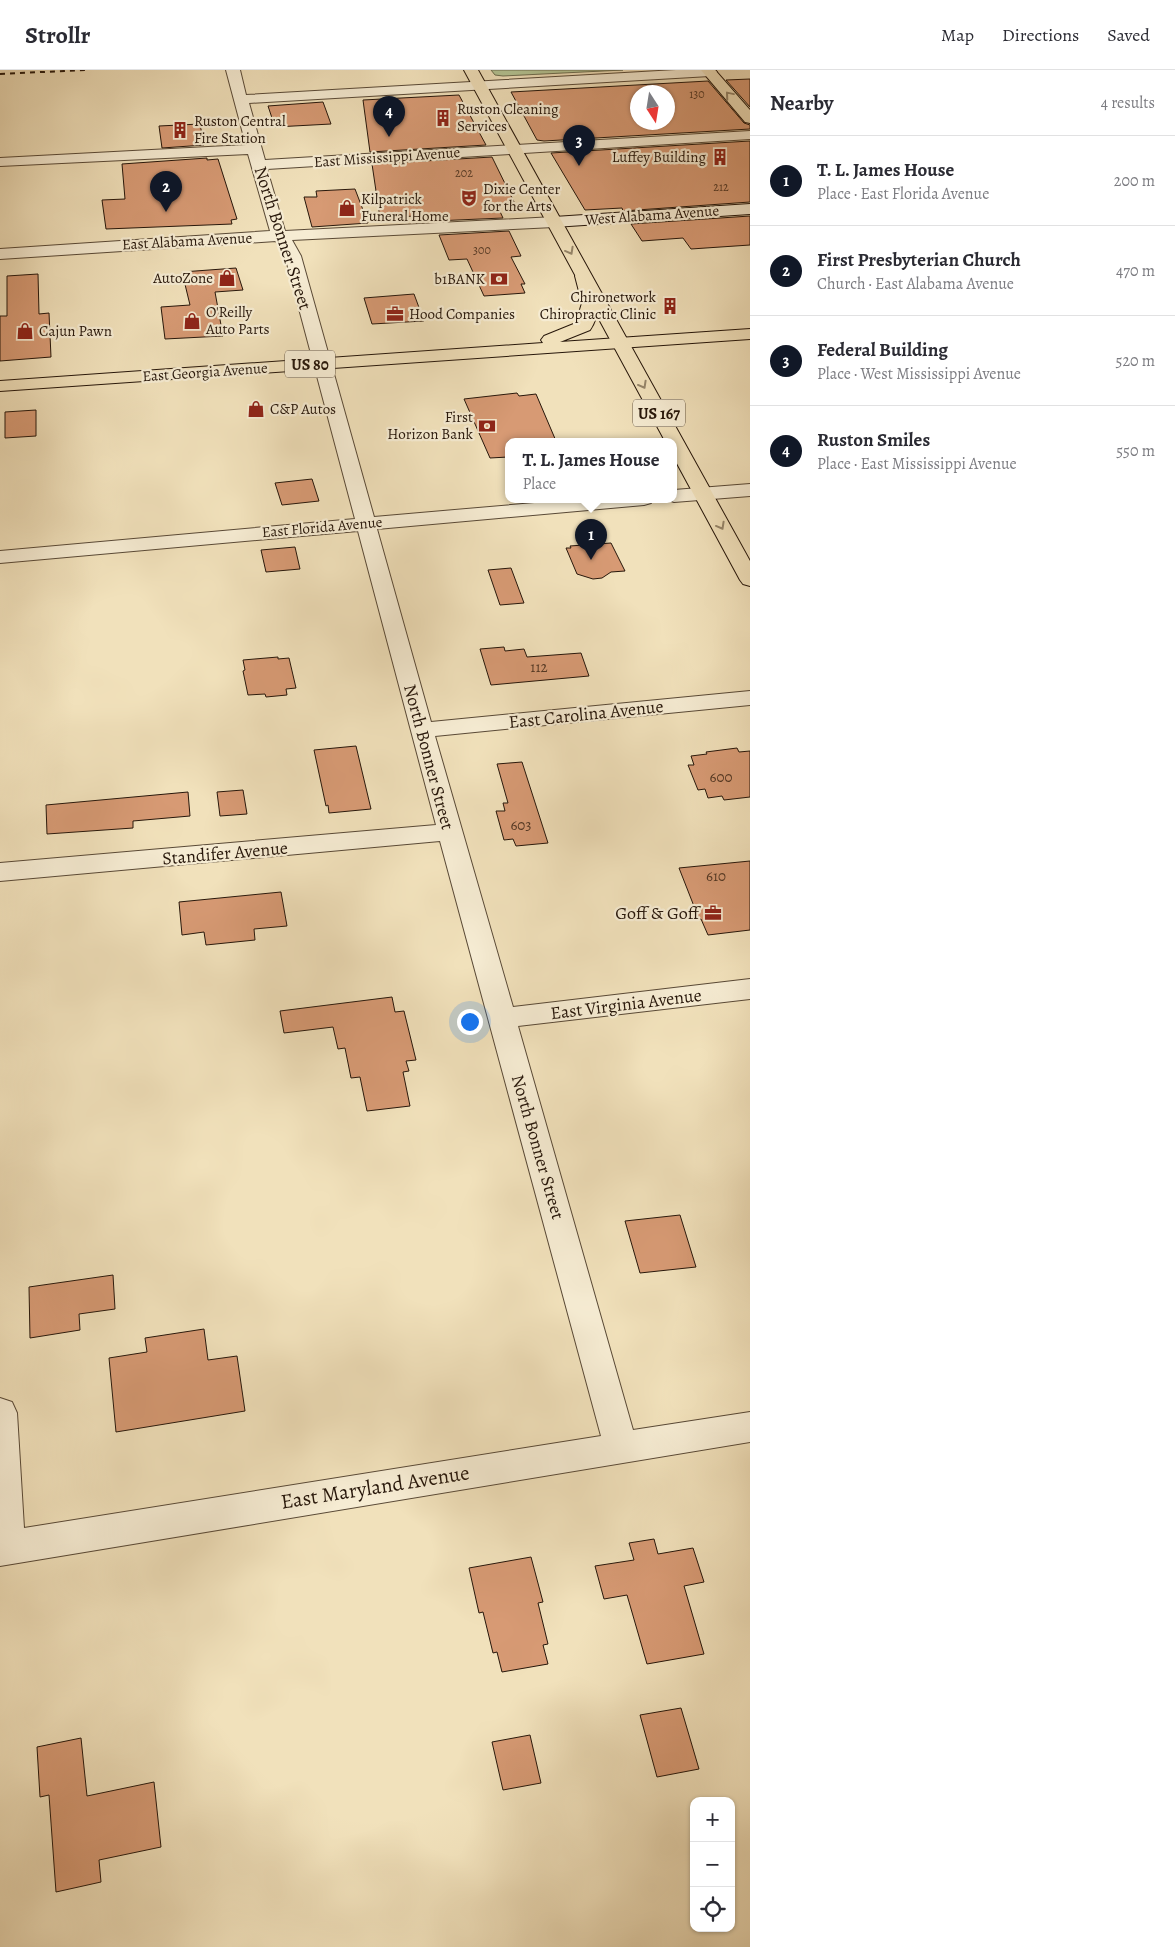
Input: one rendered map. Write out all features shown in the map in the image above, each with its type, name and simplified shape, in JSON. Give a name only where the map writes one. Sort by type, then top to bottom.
[{"type":"main road","points":[[471,70],[619,342]]},
{"type":"main road","points":[[709,71],[750,119]]},
{"type":"main road","points":[[506,350],[551,340],[584,326],[590,303],[583,276]]},
{"type":"main road","name":"US 80","points":[[619,342],[750,334]]},
{"type":"main road","name":"East Georgia Avenue","points":[[0,386],[619,342]]},
{"type":"main road","name":"US 167","points":[[619,342],[672,438]]},
{"type":"main road","name":"US 167","points":[[677,447],[750,580]]},
{"type":"street","name":"North Bonner Street","points":[[233,70],[276,229],[290,248],[293,256],[450,832],[621,1447]]},
{"type":"street","points":[[240,96],[478,85],[709,71]]},
{"type":"street","name":"East Mississippi Avenue","points":[[259,165],[750,135]]},
{"type":"street","points":[[0,162],[255,149]]},
{"type":"street","name":"West Alabama Avenue","points":[[554,222],[750,209]]},
{"type":"street","name":"East Alabama Avenue","points":[[0,254],[554,222]]},
{"type":"street","points":[[677,496],[750,490]]},
{"type":"street","name":"East Florida Avenue","points":[[0,557],[366,522],[596,503]]},
{"type":"street","name":"East Carolina Avenue","points":[[422,730],[750,698]]},
{"type":"street","name":"Standifer Avenue","points":[[0,872],[450,832]]},
{"type":"street","name":"East Virginia Avenue","points":[[502,1018],[750,989]]},
{"type":"street","points":[[0,1414],[4,1549]]},
{"type":"street","name":"East Maryland Avenue","points":[[4,1549],[750,1427]]},
{"type":"green space","points":[[491,70],[623,70],[503,76],[495,75]]},
{"type":"building","points":[[750,79],[750,107],[726,80]]},
{"type":"building","points":[[708,81],[744,123],[750,125],[750,129],[537,140],[511,92],[630,85],[630,130],[675,130],[675,85],[636,85]]},
{"type":"building","points":[[459,95],[486,145],[370,152],[363,100]]},
{"type":"building","points":[[323,102],[331,124],[275,127],[268,106]]},
{"type":"building","name":"Ruston Central Fire Station","points":[[200,124],[204,145],[162,148],[159,126]]},
{"type":"building","points":[[750,141],[750,202],[623,211],[622,208],[585,210],[551,153]]},
{"type":"building","points":[[492,157],[515,204],[497,205],[503,218],[434,221],[431,215],[380,218],[372,164]]},
{"type":"building","points":[[207,158],[207,160],[218,159],[237,219],[231,220],[232,224],[106,229],[102,200],[125,199],[122,164]]},
{"type":"building","name":"Kilpatrick Funeral Home","points":[[355,189],[368,223],[312,227],[304,197],[317,197],[316,191]]},
{"type":"building","points":[[750,216],[750,245],[691,249],[683,238],[642,241],[631,224]]},
{"type":"building","points":[[509,231],[521,256],[511,257],[525,284],[521,284],[525,293],[484,296],[467,259],[449,260],[439,235]]},
{"type":"building","points":[[236,268],[243,290],[215,292],[223,336],[165,339],[161,307],[190,305],[182,272]]},
{"type":"building","name":"Cajun Pawn","points":[[38,274],[39,314],[49,313],[51,357],[0,361],[0,316],[7,316],[7,276]]},
{"type":"building","name":"Hood Companies","points":[[414,294],[424,321],[372,324],[364,298]]},
{"type":"building","name":"First Horizon Bank","points":[[517,393],[519,396],[536,394],[555,438],[505,438],[505,457],[490,458],[464,399]]},
{"type":"building","points":[[36,410],[36,436],[5,438],[5,412]]},
{"type":"building","points":[[312,479],[319,501],[282,505],[275,483]]},
{"type":"building","points":[[611,543],[625,571],[611,572],[602,578],[593,579],[577,574],[566,548],[571,548],[570,546]]},
{"type":"building","points":[[295,547],[300,569],[266,572],[261,550]]},
{"type":"building","points":[[511,568],[524,603],[500,605],[488,570]]},
{"type":"building","points":[[504,647],[505,651],[524,649],[527,657],[581,653],[589,676],[491,685],[480,649]]},
{"type":"building","points":[[278,657],[278,659],[289,658],[296,688],[286,689],[287,695],[266,697],[265,694],[248,695],[243,671],[245,670],[243,660]]},
{"type":"building","points":[[356,746],[371,809],[329,813],[314,750]]},
{"type":"building","points":[[737,748],[739,752],[750,751],[750,797],[724,800],[722,796],[708,798],[705,789],[698,790],[688,765],[694,765],[691,756]]},
{"type":"building","points":[[522,762],[548,843],[516,846],[513,839],[504,840],[496,811],[505,811],[503,803],[508,803],[497,764]]},
{"type":"building","points":[[243,790],[247,814],[220,816],[217,792]]},
{"type":"building","points":[[188,792],[190,816],[133,821],[133,828],[47,834],[46,805]]},
{"type":"building","points":[[750,861],[750,930],[708,935],[701,919],[699,919],[679,868]]},
{"type":"building","points":[[281,892],[287,926],[254,929],[255,940],[206,945],[204,932],[182,935],[179,902]]},
{"type":"building","points":[[392,997],[395,1012],[404,1011],[416,1060],[406,1061],[409,1071],[403,1072],[410,1106],[367,1111],[360,1077],[351,1078],[345,1048],[338,1049],[333,1027],[284,1033],[280,1011]]},
{"type":"building","points":[[680,1215],[696,1267],[640,1273],[625,1221]]},
{"type":"building","points":[[113,1275],[115,1309],[79,1314],[80,1330],[30,1338],[29,1287]]},
{"type":"building","points":[[204,1329],[208,1360],[237,1356],[245,1411],[116,1432],[109,1358],[147,1352],[145,1338]]},
{"type":"building","points":[[654,1539],[658,1554],[693,1548],[704,1582],[684,1586],[704,1654],[647,1664],[627,1595],[604,1599],[595,1566],[634,1560],[629,1543]]},
{"type":"building","points":[[531,1557],[543,1602],[538,1603],[548,1644],[543,1645],[548,1664],[502,1672],[497,1652],[493,1653],[483,1612],[479,1613],[469,1568]]},
{"type":"building","points":[[681,1708],[699,1769],[657,1777],[640,1715]]},
{"type":"building","points":[[530,1735],[541,1783],[503,1790],[492,1742]]},
{"type":"building","points":[[81,1738],[87,1796],[154,1782],[161,1847],[99,1860],[101,1882],[56,1892],[49,1795],[40,1797],[37,1747]]},
{"type":"railway","points":[[0,74],[85,70]]},
{"type":"place","name":"Ruston Cleaning Services","points":[[443,118]]},
{"type":"place","name":"Ruston Central Fire Station","points":[[180,130]]},
{"type":"place","name":"Ruston Smiles","points":[[389,137]]},
{"type":"place","name":"Luffey Building","points":[[720,157]]},
{"type":"place","name":"Federal Building","points":[[579,166]]},
{"type":"place","name":"Dixie Center for the Arts","points":[[469,198]]},
{"type":"place","name":"Kilpatrick Funeral Home","points":[[347,208]]},
{"type":"place","name":"First Presbyterian Church","points":[[166,212]]},
{"type":"place","name":"AutoZone","points":[[227,278]]},
{"type":"place","name":"b1BANK","points":[[499,279]]},
{"type":"place","name":"Chironetwork Chiropractic Clinic","points":[[670,306]]},
{"type":"place","name":"Hood Companies","points":[[395,314]]},
{"type":"place","name":"O'Reilly Auto Parts","points":[[192,321]]},
{"type":"place","name":"Cajun Pawn","points":[[25,331]]},
{"type":"place","name":"C&P Autos","points":[[256,409]]},
{"type":"place","name":"First Horizon Bank","points":[[487,426]]},
{"type":"place","name":"T. L. James House","points":[[591,560]]},
{"type":"place","name":"Goff & Goff","points":[[713,913]]}]
